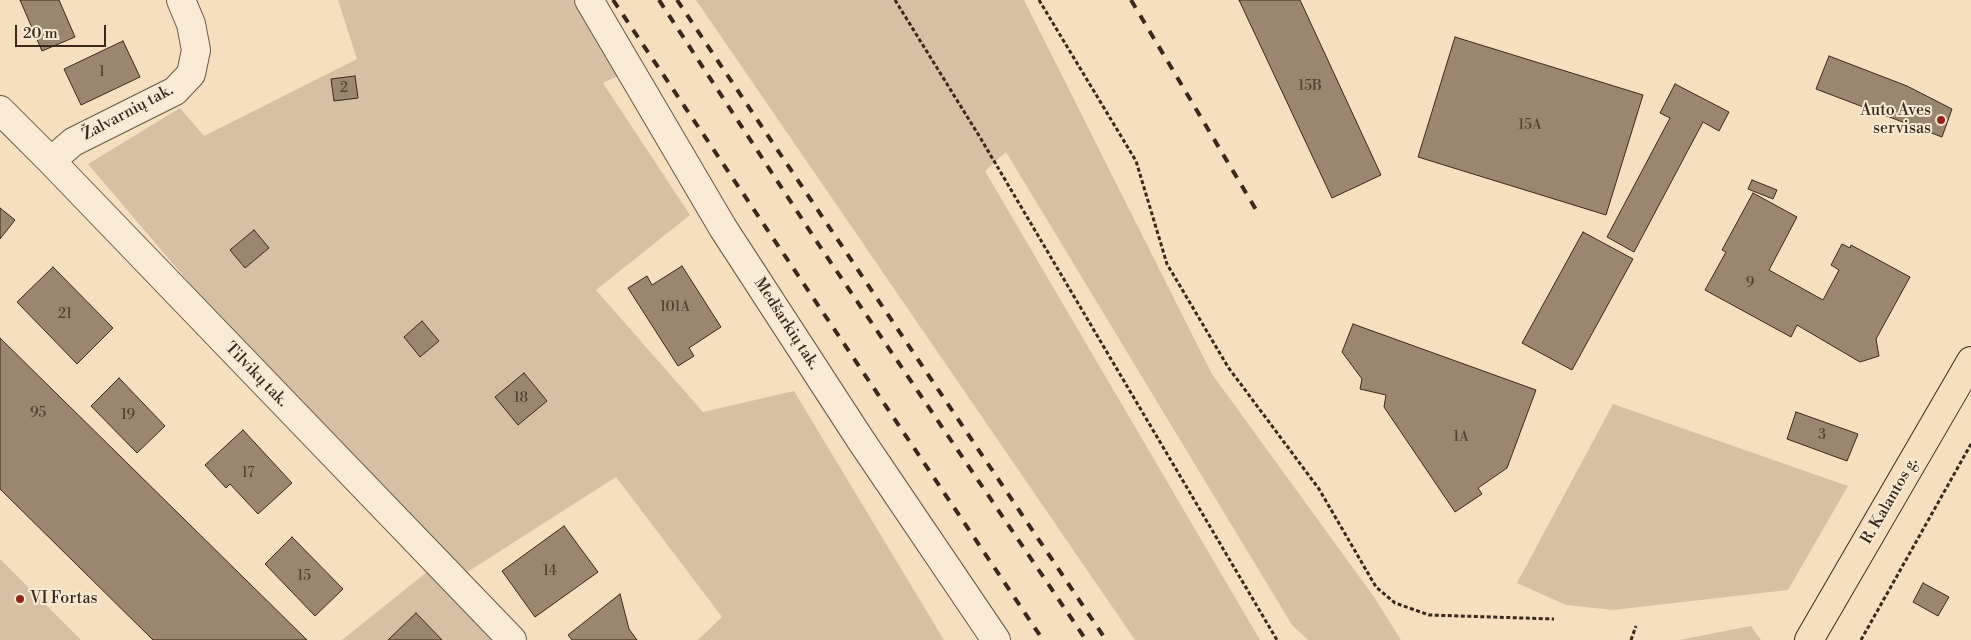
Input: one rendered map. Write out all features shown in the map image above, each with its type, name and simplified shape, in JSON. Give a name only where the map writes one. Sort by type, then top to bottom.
[{"type":"main road","name":"R. Kalantos g.","points":[[1808,640],[1971,361]]},
{"type":"street","name":"Žalvarnių tak.","points":[[51,161],[73,142],[175,91],[191,74],[196,50],[192,24],[181,0]]},
{"type":"street","name":"Medšarkių tak.","points":[[589,0],[723,228],[860,439],[996,640]]},
{"type":"street","name":"Tilvikų tak.","points":[[0,110],[512,640]]},
{"type":"path","points":[[895,0],[986,148],[1277,640]]},
{"type":"path","points":[[1039,0],[1136,161],[1167,264],[1228,367],[1319,489],[1376,587],[1394,603],[1429,615],[1554,619]]},
{"type":"path","points":[[1861,640],[1971,444]]},
{"type":"path","points":[[1631,640],[1636,626]]},
{"type":"shaded area","points":[[338,0],[573,0],[624,73],[603,83],[690,215],[596,290],[703,412],[794,391],[944,640],[698,640],[722,617],[616,477],[455,580],[512,640],[342,640],[438,563],[352,474],[88,164],[180,108],[204,136],[357,59]]},
{"type":"shaded area","points":[[696,0],[1024,0],[1212,374],[1374,597],[1401,640],[1308,640],[1292,625],[1006,152],[985,171],[1260,640],[1135,640]]},
{"type":"shaded area","points":[[1613,404],[1848,486],[1788,590],[1613,610],[1566,605],[1517,583]]},
{"type":"shaded area","name":"VI Fortas","points":[[0,559],[81,640],[0,640]]},
{"type":"shaded area","points":[[1751,626],[1761,640],[1679,640]]},
{"type":"building","points":[[20,0],[59,0],[75,37],[42,51]]},
{"type":"building","points":[[1239,0],[1300,0],[1381,175],[1332,198]]},
{"type":"building","points":[[1455,37],[1643,95],[1606,215],[1418,157]]},
{"type":"building","points":[[123,41],[140,77],[81,105],[64,69]]},
{"type":"building","points":[[1829,56],[1907,86],[1952,109],[1942,137],[1816,89]]},
{"type":"building","points":[[355,76],[358,98],[334,101],[331,79]]},
{"type":"building","points":[[1675,84],[1729,112],[1719,131],[1703,122],[1634,252],[1607,237],[1670,118],[1660,113]]},
{"type":"building","points":[[1752,180],[1777,190],[1773,199],[1748,189]]},
{"type":"building","points":[[1753,193],[1797,217],[1769,270],[1823,300],[1839,270],[1831,265],[1842,244],[1850,248],[1851,245],[1910,277],[1876,339],[1879,356],[1860,362],[1797,325],[1791,337],[1705,290],[1726,252],[1722,250]]},
{"type":"building","points":[[0,208],[15,220],[0,239]]},
{"type":"building","points":[[254,230],[269,248],[245,268],[230,250]]},
{"type":"building","points":[[1583,232],[1633,259],[1572,370],[1522,343]]},
{"type":"building","points":[[682,266],[721,327],[689,348],[694,356],[678,366],[628,288],[647,276],[652,285]]},
{"type":"building","points":[[53,267],[113,328],[77,364],[17,302]]},
{"type":"building","points":[[422,321],[439,341],[420,357],[404,337]]},
{"type":"building","points":[[1353,324],[1536,390],[1507,468],[1478,488],[1482,494],[1455,512],[1384,407],[1386,395],[1360,389],[1362,379],[1342,352]]},
{"type":"building","points":[[0,338],[307,640],[153,640],[0,489]]},
{"type":"building","points":[[524,373],[547,401],[518,425],[495,397]]},
{"type":"building","points":[[119,378],[165,426],[137,453],[91,406]]},
{"type":"building","points":[[1796,412],[1858,434],[1847,461],[1787,439]]},
{"type":"building","points":[[243,430],[292,483],[258,514],[230,484],[226,488],[205,465]]},
{"type":"building","points":[[564,526],[598,572],[535,617],[502,571]]},
{"type":"building","points":[[292,537],[343,589],[315,616],[265,564]]},
{"type":"building","points":[[1923,583],[1949,597],[1938,616],[1913,602]]},
{"type":"building","points":[[620,594],[629,629],[637,640],[572,640],[568,635]]},
{"type":"building","points":[[416,613],[442,640],[388,640]]},
{"type":"railway","points":[[613,0],[1043,640]]},
{"type":"railway","points":[[659,0],[819,245],[1086,640]]},
{"type":"railway","points":[[677,0],[1106,640]]},
{"type":"railway","points":[[1131,0],[1258,213]]},
{"type":"place","name":"Auto Aves servisas","points":[[1941,120]]},
{"type":"place","name":"VI Fortas","points":[[20,599]]}]
